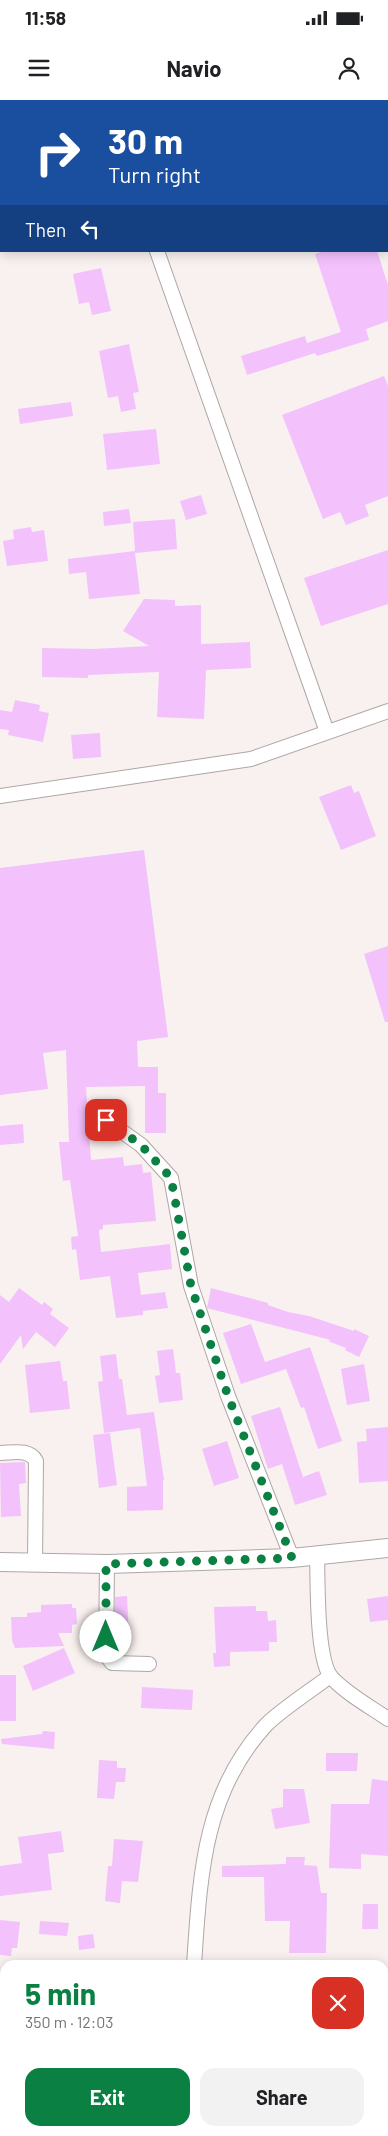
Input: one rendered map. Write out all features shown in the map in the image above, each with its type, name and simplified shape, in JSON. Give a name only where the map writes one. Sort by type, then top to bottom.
[{"type":"street","points":[[157,252],[327,732]]},
{"type":"street","points":[[0,796],[251,760],[388,711]]},
{"type":"street","points":[[106,1120],[141,1145],[171,1178],[191,1286],[228,1396],[292,1558]]},
{"type":"street","points":[[0,1453],[28,1452],[36,1460],[35,1563]]},
{"type":"street","points":[[0,1562],[106,1564],[292,1558],[388,1548]]},
{"type":"street","points":[[317,1556],[322,1658],[330,1676],[343,1688],[388,1719]]},
{"type":"street","points":[[106,1564],[106,1655],[112,1663],[149,1664]]},
{"type":"street","points":[[194,1960],[200,1886],[209,1836],[222,1792],[239,1758],[267,1724],[330,1676]]},
{"type":"building","points":[[322,252],[377,252],[388,285],[388,321],[366,329],[369,340],[317,356],[315,353],[247,375],[241,356],[305,336],[307,343],[341,332],[315,254]]},
{"type":"building","points":[[101,268],[111,311],[92,315],[89,302],[79,304],[73,274]]},
{"type":"building","points":[[129,344],[139,392],[133,393],[136,409],[121,412],[118,396],[108,398],[99,351]]},
{"type":"building","points":[[384,376],[388,386],[388,496],[365,505],[369,516],[346,525],[340,512],[323,519],[282,415]]},
{"type":"building","points":[[71,402],[73,416],[20,424],[18,409]]},
{"type":"building","points":[[156,429],[160,464],[107,470],[103,434]]},
{"type":"building","points":[[201,495],[207,514],[186,520],[180,501]]},
{"type":"building","points":[[129,509],[131,523],[104,526],[103,512]]},
{"type":"building","points":[[175,519],[177,549],[135,553],[140,594],[89,599],[86,572],[69,574],[68,559],[135,551],[133,522]]},
{"type":"building","points":[[31,527],[32,532],[44,530],[48,561],[7,566],[3,541],[14,539],[13,530]]},
{"type":"building","points":[[388,550],[388,604],[321,626],[304,578]]},
{"type":"building","points":[[144,599],[175,600],[175,606],[201,605],[201,644],[250,642],[251,668],[206,670],[204,719],[157,717],[159,672],[88,675],[88,678],[42,677],[42,648],[94,649],[149,646],[123,631]]},
{"type":"building","points":[[15,700],[40,705],[39,711],[49,713],[43,742],[8,735],[9,730],[0,729],[0,710],[12,712]]},
{"type":"building","points":[[100,733],[101,757],[73,759],[71,735]]},
{"type":"building","points":[[351,785],[354,793],[359,791],[376,836],[341,850],[319,797]]},
{"type":"building","points":[[144,850],[168,1037],[137,1041],[138,1067],[158,1067],[158,1093],[166,1093],[166,1133],[145,1133],[145,1086],[86,1087],[91,1160],[123,1157],[124,1166],[142,1164],[143,1173],[151,1172],[156,1221],[103,1225],[103,1229],[99,1230],[101,1252],[170,1244],[172,1269],[138,1273],[141,1295],[165,1292],[168,1308],[143,1311],[143,1315],[116,1318],[110,1276],[80,1280],[76,1249],[72,1250],[71,1237],[78,1236],[70,1180],[63,1181],[59,1142],[69,1142],[66,1050],[43,1053],[48,1089],[0,1095],[0,868]]},
{"type":"building","points":[[388,946],[388,1022],[385,1022],[364,954]]},
{"type":"building","points":[[23,1124],[24,1143],[0,1145],[0,1126]]},
{"type":"building","points":[[19,1288],[42,1305],[44,1302],[53,1309],[50,1314],[69,1328],[55,1347],[36,1332],[23,1349],[21,1335],[0,1364],[0,1295],[9,1302]]},
{"type":"building","points":[[211,1288],[268,1303],[268,1305],[288,1312],[309,1316],[354,1331],[354,1329],[369,1336],[359,1357],[345,1350],[346,1348],[328,1341],[331,1340],[207,1308]]},
{"type":"building","points":[[251,1324],[265,1362],[310,1347],[342,1441],[318,1449],[304,1407],[301,1408],[286,1369],[241,1384],[223,1333]]},
{"type":"building","points":[[173,1349],[176,1373],[180,1373],[183,1400],[159,1403],[155,1376],[160,1375],[157,1351]]},
{"type":"building","points":[[116,1354],[127,1415],[154,1412],[164,1480],[163,1510],[127,1511],[127,1487],[147,1486],[140,1428],[104,1433],[98,1382],[103,1381],[100,1356]]},
{"type":"building","points":[[60,1361],[63,1381],[67,1381],[70,1409],[30,1413],[25,1365]]},
{"type":"building","points":[[364,1364],[370,1401],[347,1405],[341,1369]]},
{"type":"building","points":[[280,1407],[303,1477],[319,1471],[327,1495],[295,1505],[282,1464],[268,1469],[251,1416]]},
{"type":"building","points":[[388,1427],[388,1481],[359,1483],[357,1442],[367,1441],[366,1429]]},
{"type":"building","points":[[110,1433],[117,1485],[99,1488],[93,1435]]},
{"type":"building","points":[[227,1441],[239,1478],[214,1486],[202,1449]]},
{"type":"building","points":[[25,1462],[26,1483],[19,1484],[21,1516],[1,1517],[0,1463]]},
{"type":"building","points":[[127,1596],[129,1636],[115,1637],[115,1597]]},
{"type":"building","points":[[388,1596],[388,1620],[370,1622],[367,1599]]},
{"type":"building","points":[[72,1604],[72,1608],[76,1608],[77,1624],[72,1625],[72,1633],[58,1633],[64,1646],[15,1648],[12,1640],[11,1617],[27,1617],[27,1613],[41,1612],[41,1605]]},
{"type":"building","points":[[256,1606],[256,1611],[267,1611],[268,1621],[276,1620],[277,1642],[269,1642],[269,1651],[230,1652],[230,1666],[214,1667],[213,1653],[216,1653],[214,1607]]},
{"type":"building","points":[[64,1648],[75,1673],[33,1691],[23,1666]]},
{"type":"building","points":[[0,1675],[16,1675],[16,1721],[0,1721]]},
{"type":"building","points":[[142,1687],[193,1690],[192,1710],[141,1708]]},
{"type":"building","points":[[43,1731],[55,1732],[54,1749],[2,1744],[1,1739],[42,1734]]},
{"type":"building","points":[[326,1753],[358,1753],[357,1771],[326,1771]]},
{"type":"building","points":[[99,1760],[117,1761],[117,1768],[126,1768],[125,1782],[116,1782],[114,1799],[97,1798]]},
{"type":"building","points":[[372,1779],[388,1781],[388,1856],[361,1854],[361,1869],[329,1868],[331,1804],[369,1804]]},
{"type":"building","points":[[283,1789],[304,1789],[310,1823],[275,1829],[271,1809],[283,1807]]},
{"type":"building","points":[[61,1831],[64,1852],[48,1854],[52,1890],[0,1896],[0,1866],[22,1863],[18,1837]]},
{"type":"building","points":[[114,1839],[143,1841],[138,1882],[122,1881],[120,1903],[105,1901],[108,1866],[112,1866]]},
{"type":"building","points":[[286,1857],[305,1857],[304,1865],[317,1866],[321,1893],[327,1893],[326,1953],[289,1953],[290,1921],[265,1921],[264,1877],[222,1877],[222,1866],[286,1864]]},
{"type":"building","points":[[363,1904],[378,1904],[378,1929],[362,1929]]},
{"type":"building","points":[[0,1920],[20,1922],[17,1948],[12,1948],[11,1956],[0,1955]]},
{"type":"building","points":[[40,1921],[69,1923],[67,1936],[39,1934]]},
{"type":"building","points":[[93,1934],[95,1948],[79,1950],[78,1936]]},
{"type":"route","points":[[106,1120],[141,1145],[171,1178],[191,1286],[228,1396],[292,1558],[106,1564],[106,1637]]}]
